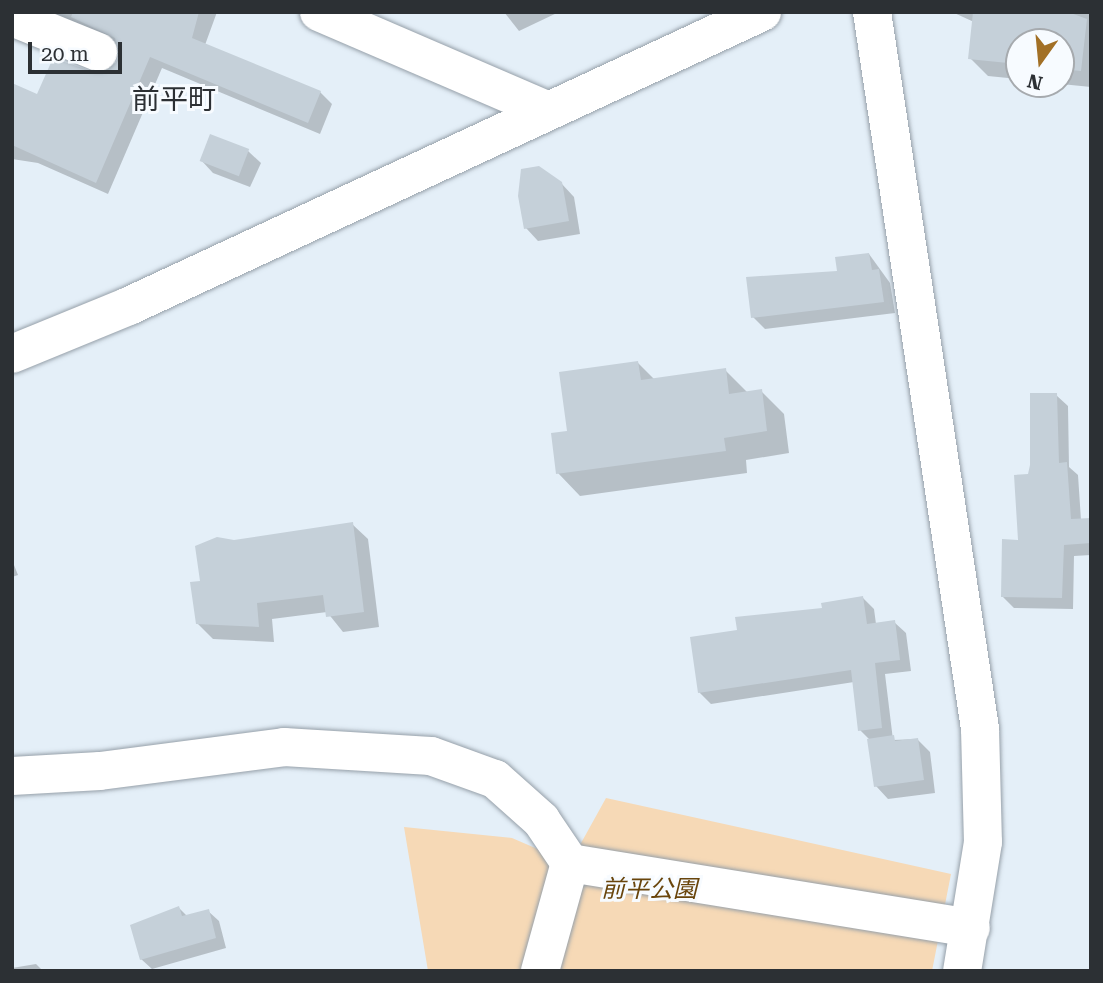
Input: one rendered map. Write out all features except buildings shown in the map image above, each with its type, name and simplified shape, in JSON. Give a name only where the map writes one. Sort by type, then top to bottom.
[{"type":"street","points":[[319,12],[381,24],[547,110]]},
{"type":"street","points":[[12,354],[129,306],[762,12]]},
{"type":"street","points":[[872,12],[980,729],[983,842],[962,971]]},
{"type":"street","points":[[12,17],[99,52]]},
{"type":"street","points":[[12,776],[100,771],[284,747],[432,756],[495,779],[541,820],[570,863],[971,928]]},
{"type":"street","points":[[540,971],[570,863]]},
{"type":"green space","name":"前平公園","points":[[606,798],[951,874],[932,971],[428,971],[404,827],[512,838],[570,863]]},
{"type":"district","name":"前平町","points":[[174,100]]}]
